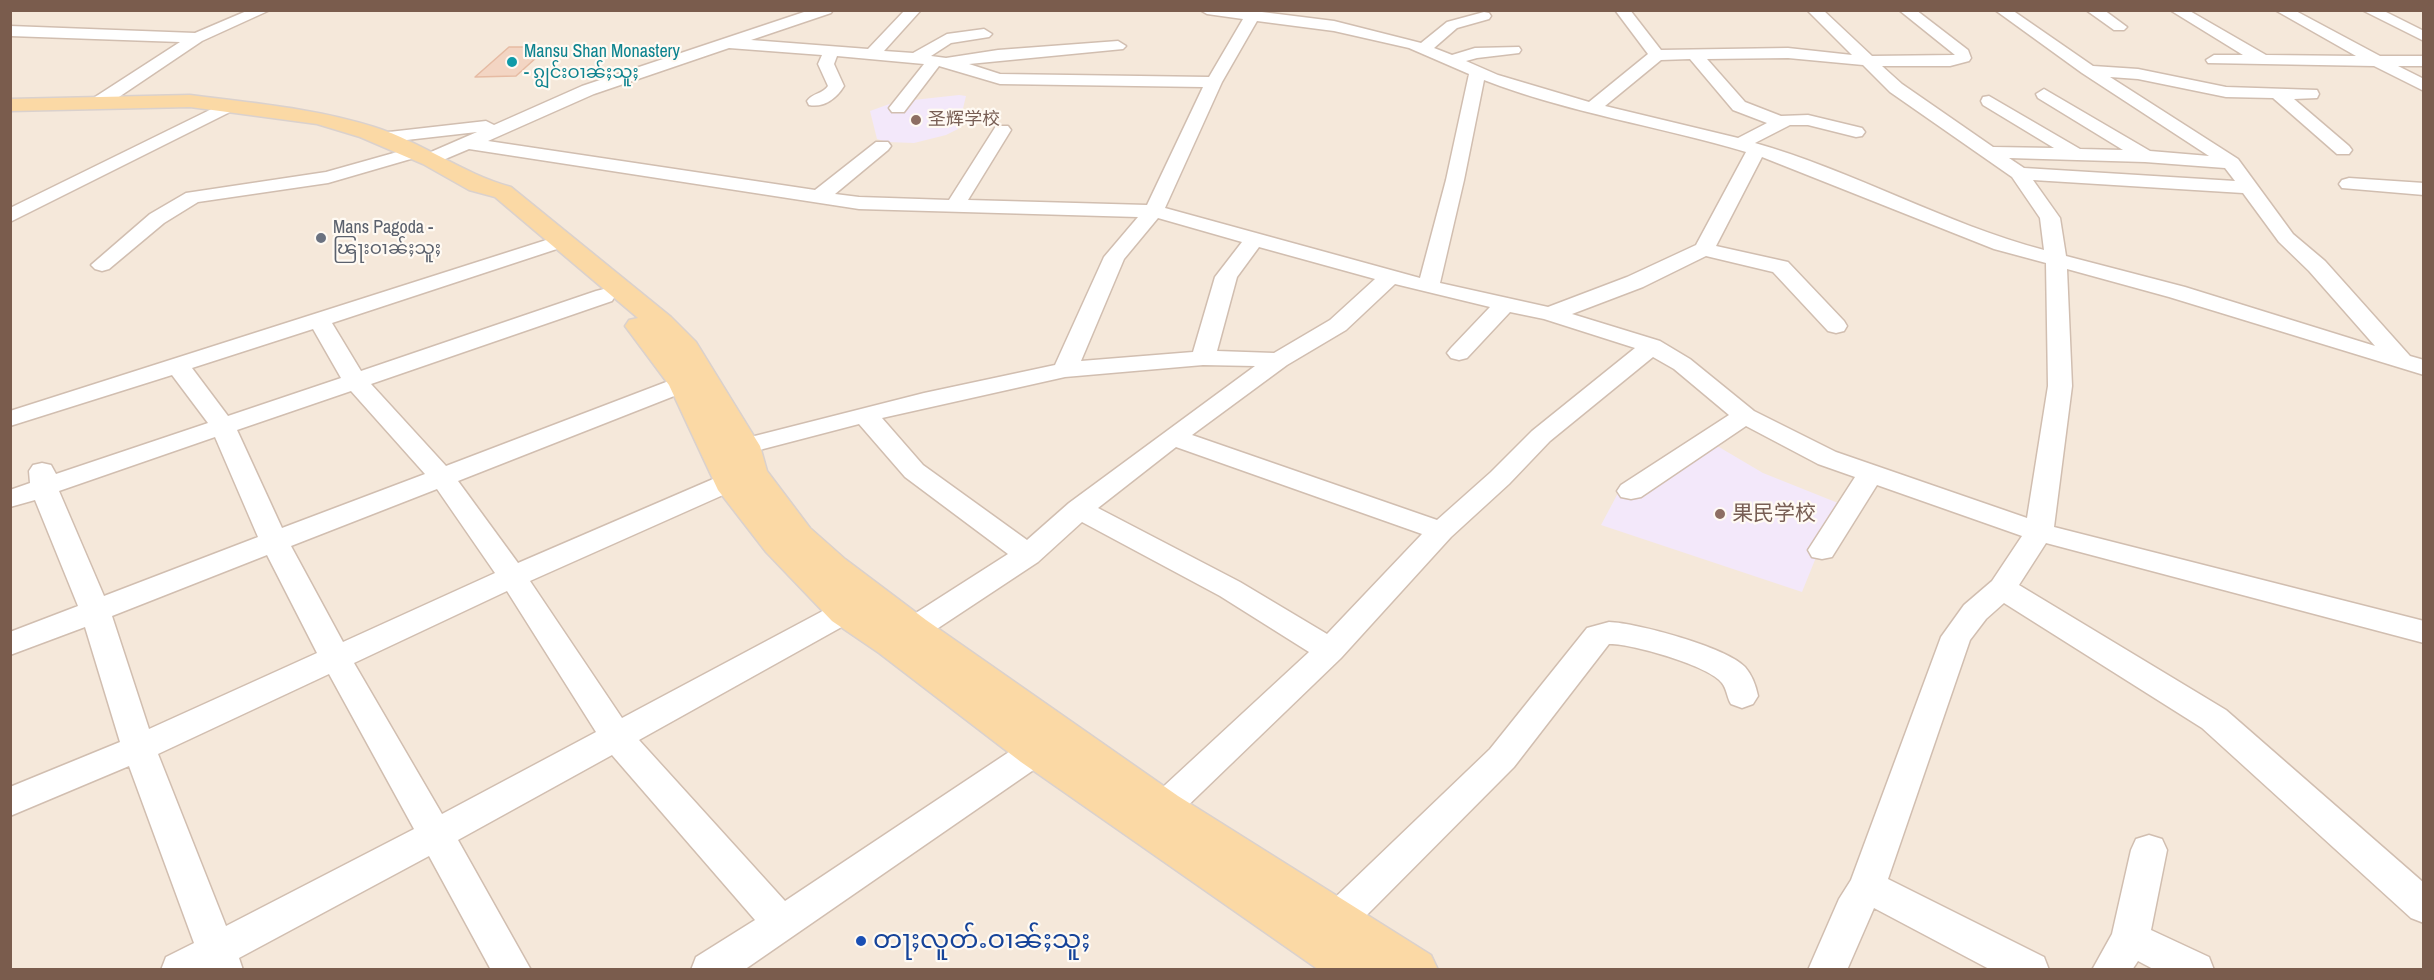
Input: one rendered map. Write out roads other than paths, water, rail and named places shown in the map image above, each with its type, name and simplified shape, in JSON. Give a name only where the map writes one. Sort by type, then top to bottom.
[{"type":"main road","points":[[10,105],[101,101],[190,101],[319,118],[368,132],[423,155],[477,185],[483,202],[554,244],[660,323],[686,348],[778,544],[845,612],[903,637],[1155,818],[1359,969]]},
{"type":"main road","points":[[10,111],[224,106]]},
{"type":"main road","points":[[554,244],[604,296],[642,329],[742,467],[798,536],[903,637],[1036,751],[1336,921],[1414,969]]},
{"type":"street","points":[[101,101],[197,38],[263,10]]},
{"type":"street","points":[[871,55],[914,10]]},
{"type":"street","points":[[1207,10],[1255,13],[1334,26],[1423,49],[1477,73],[1571,104],[1695,131],[1748,146],[1813,169],[2001,245],[2177,292],[2424,368]]},
{"type":"street","points":[[1622,10],[1657,55]]},
{"type":"street","points":[[1814,10],[1896,88],[2019,173],[2050,219],[2056,260],[2060,386],[2039,532],[2002,588],[1975,612],[1956,637],[1867,886],[1852,911],[1827,969]]},
{"type":"street","points":[[1592,108],[1657,55],[1788,53],[1868,61],[1950,61],[1963,58],[1962,53],[1906,10]]},
{"type":"street","points":[[2002,10],[2088,70],[2199,140],[2231,163],[2286,238],[2317,266],[2400,359]]},
{"type":"street","points":[[2092,10],[2119,27]]},
{"type":"street","points":[[2177,10],[2263,60]]},
{"type":"street","points":[[2282,10],[2424,86]]},
{"type":"street","points":[[2369,10],[2424,37]]},
{"type":"street","points":[[102,265],[164,214],[193,197],[328,177],[467,143],[520,122],[588,90],[817,12]]},
{"type":"street","points":[[1065,370],[1114,257],[1154,211],[1214,81],[1255,13]]},
{"type":"street","points":[[1423,49],[1452,25],[1484,16]]},
{"type":"street","points":[[10,32],[197,38]]},
{"type":"street","points":[[916,58],[947,39],[984,34]]},
{"type":"street","points":[[726,43],[916,58],[966,68],[981,76],[1000,79],[1214,81]]},
{"type":"street","points":[[898,108],[941,62],[1064,49],[1118,46]]},
{"type":"street","points":[[1450,61],[1474,53],[1513,50]]},
{"type":"street","points":[[815,100],[831,94],[836,86],[826,64],[831,52]]},
{"type":"street","points":[[1694,54],[1739,106],[1780,122],[1808,120],[1856,132]]},
{"type":"street","points":[[2214,60],[2424,61]]},
{"type":"street","points":[[2088,70],[2138,74],[2226,92],[2311,94]]},
{"type":"street","points":[[1428,287],[1455,180],[1477,73]]},
{"type":"street","points":[[2044,94],[2145,156]]},
{"type":"street","points":[[2277,94],[2343,150]]},
{"type":"street","points":[[1989,101],[2078,154]]},
{"type":"street","points":[[10,216],[224,106]]},
{"type":"street","points":[[380,138],[520,122]]},
{"type":"street","points":[[1704,249],[1748,146],[1780,122]]},
{"type":"street","points":[[955,206],[1002,130]]},
{"type":"street","points":[[467,143],[859,203],[1154,211],[1389,277],[1550,314],[1652,346],[1682,364],[1746,416],[1827,458],[2039,532],[2424,632]]},
{"type":"street","points":[[819,197],[882,146]]},
{"type":"street","points":[[1991,152],[2145,156],[2231,163]]},
{"type":"street","points":[[2019,173],[2249,188]]},
{"type":"street","points":[[2349,184],[2424,189]]},
{"type":"street","points":[[1203,358],[1226,277],[1254,239]]},
{"type":"street","points":[[10,419],[554,244]]},
{"type":"street","points":[[1550,314],[1635,282],[1704,249],[1780,267],[1836,326]]},
{"type":"street","points":[[903,637],[1028,555],[1079,509],[1173,437],[1279,360],[1338,325],[1389,277]]},
{"type":"street","points":[[10,499],[43,479],[223,426],[604,296]]},
{"type":"street","points":[[1459,353],[1505,304]]},
{"type":"street","points":[[319,320],[356,382],[441,477],[513,577],[617,738],[782,924]]},
{"type":"street","points":[[1155,818],[1330,650],[1441,531],[1500,478],[1541,436],[1652,346]]},
{"type":"street","points":[[10,802],[139,748],[513,577],[742,467],[866,415],[924,399],[1065,370],[1203,358],[1279,360]]},
{"type":"street","points":[[177,365],[223,426],[274,542],[335,657],[512,969]]},
{"type":"street","points":[[10,644],[683,384]]},
{"type":"street","points":[[866,415],[914,471],[1028,555]]},
{"type":"street","points":[[1631,491],[1746,416]]},
{"type":"street","points":[[1173,437],[1441,531]]},
{"type":"street","points":[[1822,550],[1871,473]]},
{"type":"street","points":[[43,479],[95,610],[139,748],[221,960]]},
{"type":"street","points":[[1079,509],[1230,589],[1330,650]]},
{"type":"street","points":[[2002,588],[2214,719],[2424,907]]},
{"type":"street","points":[[180,969],[221,960],[436,835],[845,612]]},
{"type":"street","points":[[1336,921],[1502,758],[1598,636],[1604,632],[1618,631],[1640,637],[1722,666],[1740,680],[1742,696]]},
{"type":"street","points":[[710,969],[782,924],[1036,751]]},
{"type":"street","points":[[2149,850],[2121,954],[2195,969]]},
{"type":"street","points":[[1867,886],[2030,969]]},
{"type":"place","name":"Mansu Shan Monastery - ၵျွင်းဝၢၼ်ႈသူႈ","points":[[512,62]]},
{"type":"place","name":"圣辉学校","points":[[916,120]]},
{"type":"place","name":"Mans Pagoda - ၽြႃးဝၢၼ်ႈသူႈ","points":[[321,238]]},
{"type":"place","name":"果民学校","points":[[1720,514]]},
{"type":"place","name":"တႃႈလူတ်ႉဝၢၼ်ႈသူႈ","points":[[861,941]]}]
